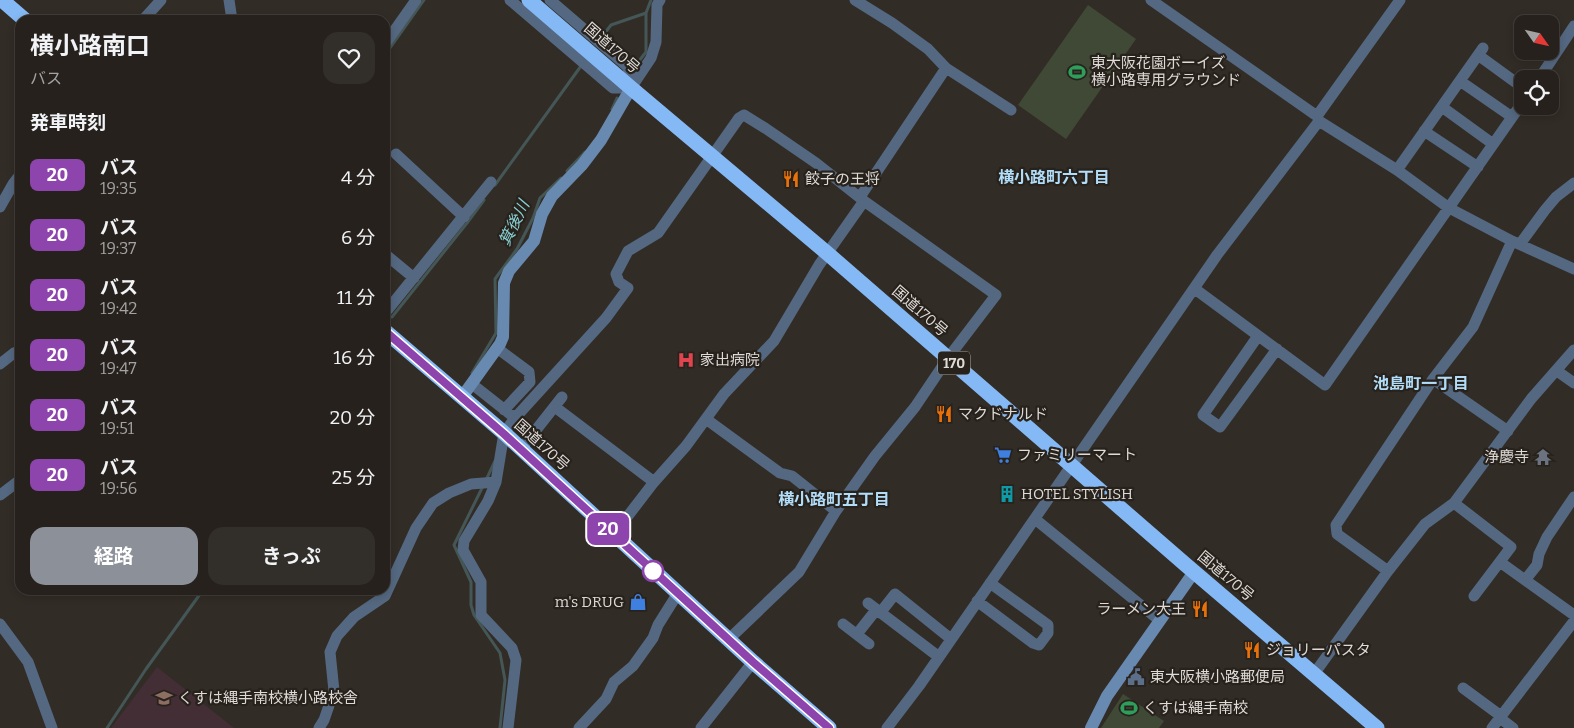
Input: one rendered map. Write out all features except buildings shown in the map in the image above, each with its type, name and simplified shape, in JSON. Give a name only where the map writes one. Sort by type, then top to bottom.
[{"type":"highway","name":"国道170号","points":[[529,0],[827,253],[1194,572],[1377,728]]},
{"type":"highway","points":[[4,7],[17,15]]},
{"type":"highway","name":"国道170号","points":[[390,335],[521,449],[728,640],[829,728]]},
{"type":"street","points":[[148,15],[161,0]]},
{"type":"street","points":[[229,0],[231,15]]},
{"type":"street","points":[[390,37],[416,0]]},
{"type":"street","points":[[510,0],[613,88],[631,88]]},
{"type":"street","points":[[550,0],[628,67],[631,88]]},
{"type":"street","points":[[462,397],[503,337],[504,283],[509,271],[534,241],[542,214],[552,196],[582,164],[601,140],[631,88],[652,58],[656,42],[657,4],[660,0]]},
{"type":"street","points":[[855,0],[914,38],[928,49],[946,68],[1011,110]]},
{"type":"street","points":[[1151,0],[1318,119],[1397,170],[1448,208],[1516,243],[1572,265]]},
{"type":"street","points":[[886,728],[919,686],[1217,256],[1318,119],[1400,0]]},
{"type":"street","points":[[1545,70],[1574,26]]},
{"type":"street","points":[[1397,170],[1480,52],[1514,80]]},
{"type":"street","points":[[614,534],[654,482],[686,446],[724,394],[774,341],[802,292],[946,68]]},
{"type":"street","points":[[1460,81],[1512,117]]},
{"type":"street","points":[[1442,107],[1493,144]]},
{"type":"street","points":[[1195,289],[1325,385],[1514,114]]},
{"type":"street","points":[[508,728],[516,660],[512,648],[481,614],[481,582],[464,550],[464,541],[488,502],[496,482],[504,434],[515,418],[601,324],[617,303],[628,288],[619,282],[616,274],[628,251],[658,233],[712,155],[739,118],[744,115],[816,163],[862,199],[996,295],[948,358],[915,407],[875,456],[836,511],[799,572],[728,640]]},
{"type":"street","points":[[1424,131],[1478,167]]},
{"type":"street","points":[[396,154],[464,217]]},
{"type":"street","points":[[0,208],[15,181]]},
{"type":"street","points":[[390,307],[491,182]]},
{"type":"street","points":[[1388,571],[1337,534],[1336,525],[1433,379],[1473,327],[1516,243],[1556,197],[1573,185]]},
{"type":"street","points":[[390,258],[414,278]]},
{"type":"street","points":[[1258,336],[1203,415],[1220,426],[1277,349]]},
{"type":"street","points":[[497,348],[529,372],[530,382],[504,410]]},
{"type":"street","points":[[1314,674],[1388,571],[1425,524],[1454,504],[1531,399],[1574,350]]},
{"type":"street","points":[[0,364],[15,353]]},
{"type":"street","points":[[1557,371],[1574,383]]},
{"type":"street","points":[[1433,379],[1508,431]]},
{"type":"street","points":[[472,384],[515,418]]},
{"type":"street","points":[[521,449],[562,397]]},
{"type":"street","points":[[555,407],[654,482]]},
{"type":"street","points":[[706,419],[780,473],[792,476],[836,511]]},
{"type":"street","points":[[390,585],[416,528],[433,503],[449,493],[471,484],[496,482]]},
{"type":"street","points":[[0,495],[15,484]]},
{"type":"street","points":[[1525,580],[1537,565],[1539,554],[1547,538],[1574,497]]},
{"type":"street","points":[[1454,504],[1511,547],[1474,596]]},
{"type":"street","points":[[1035,519],[1159,620]]},
{"type":"street","points":[[1500,562],[1574,616]]},
{"type":"street","points":[[1091,728],[1107,696],[1194,572]]},
{"type":"street","points":[[978,601],[1033,643],[1039,645],[1048,633],[1048,625],[990,583]]},
{"type":"street","points":[[579,728],[606,699],[614,682],[633,666],[642,654],[678,593]]},
{"type":"street","points":[[857,634],[875,608],[895,594],[951,639]]},
{"type":"street","points":[[318,728],[324,720],[334,691],[330,652],[337,636],[354,617],[385,595]]},
{"type":"street","points":[[875,608],[939,657]]},
{"type":"street","points":[[1492,728],[1574,621]]},
{"type":"street","points":[[0,624],[28,662],[52,728]]},
{"type":"street","points":[[843,624],[869,644]]},
{"type":"street","points":[[701,728],[753,662]]},
{"type":"street","points":[[1463,688],[1513,728]]},
{"type":"shaded area","name":"くすは縄手南校横小路校舎","points":[[157,667],[234,728],[111,728]]},
{"type":"green space","name":"東大阪花園ボーイズ 横小路専用グラウンド","points":[[1088,5],[1136,39],[1066,139],[1018,105]]},
{"type":"green space","name":"くすは縄手南校","points":[[1123,694],[1164,721],[1159,728],[1101,728]]},
{"type":"waterway","points":[[390,48],[424,0]]},
{"type":"waterway","name":"箕後川","points":[[635,66],[646,52],[646,13],[651,0]]},
{"type":"waterway","points":[[601,38],[611,25],[646,13]]},
{"type":"waterway","points":[[495,185],[581,66]]},
{"type":"waterway","name":"箕後川","points":[[612,109],[617,98]]},
{"type":"waterway","name":"箕後川","points":[[567,171],[585,152]]},
{"type":"waterway","name":"箕後川","points":[[472,373],[496,333],[495,279],[517,249],[533,218],[540,198],[561,178]]},
{"type":"waterway","points":[[392,317],[484,200]]},
{"type":"waterway","name":"箕後川","points":[[486,480],[495,461]]},
{"type":"waterway","name":"箕後川","points":[[483,486],[454,545],[471,582],[471,605],[474,615],[500,653],[505,680],[500,728]]},
{"type":"waterway","points":[[107,728],[146,669],[199,595]]},
{"type":"bus line","name":"20","points":[[390,335],[504,434],[753,662],[829,728]]},
{"type":"place","name":"東大阪花園ボーイズ 横小路専用グラウンド","points":[[1077,72]]},
{"type":"place","name":"餃子の王将","points":[[791,179]]},
{"type":"place","name":"家出病院","points":[[686,360]]},
{"type":"place","name":"マクドナルド","points":[[944,414]]},
{"type":"place","name":"ファミリーマート","points":[[1003,455]]},
{"type":"place","name":"浄慶寺","points":[[1543,457]]},
{"type":"place","name":"HOTEL STYLISH","points":[[1007,494]]},
{"type":"place","name":"m's DRUG","points":[[638,602]]},
{"type":"place","name":"ラーメン大王","points":[[1200,609]]},
{"type":"place","name":"ジョリーパスタ","points":[[1252,650]]},
{"type":"place","name":"東大阪横小路郵便局","points":[[1136,677]]},
{"type":"place","name":"くすは縄手南校横小路校舎","points":[[164,698]]},
{"type":"place","name":"くすは縄手南校","points":[[1129,708]]},
{"type":"district","name":"横小路町六丁目","points":[[1054,177]]},
{"type":"district","name":"池島町一丁目","points":[[1421,383]]},
{"type":"district","name":"横小路町五丁目","points":[[834,499]]}]
